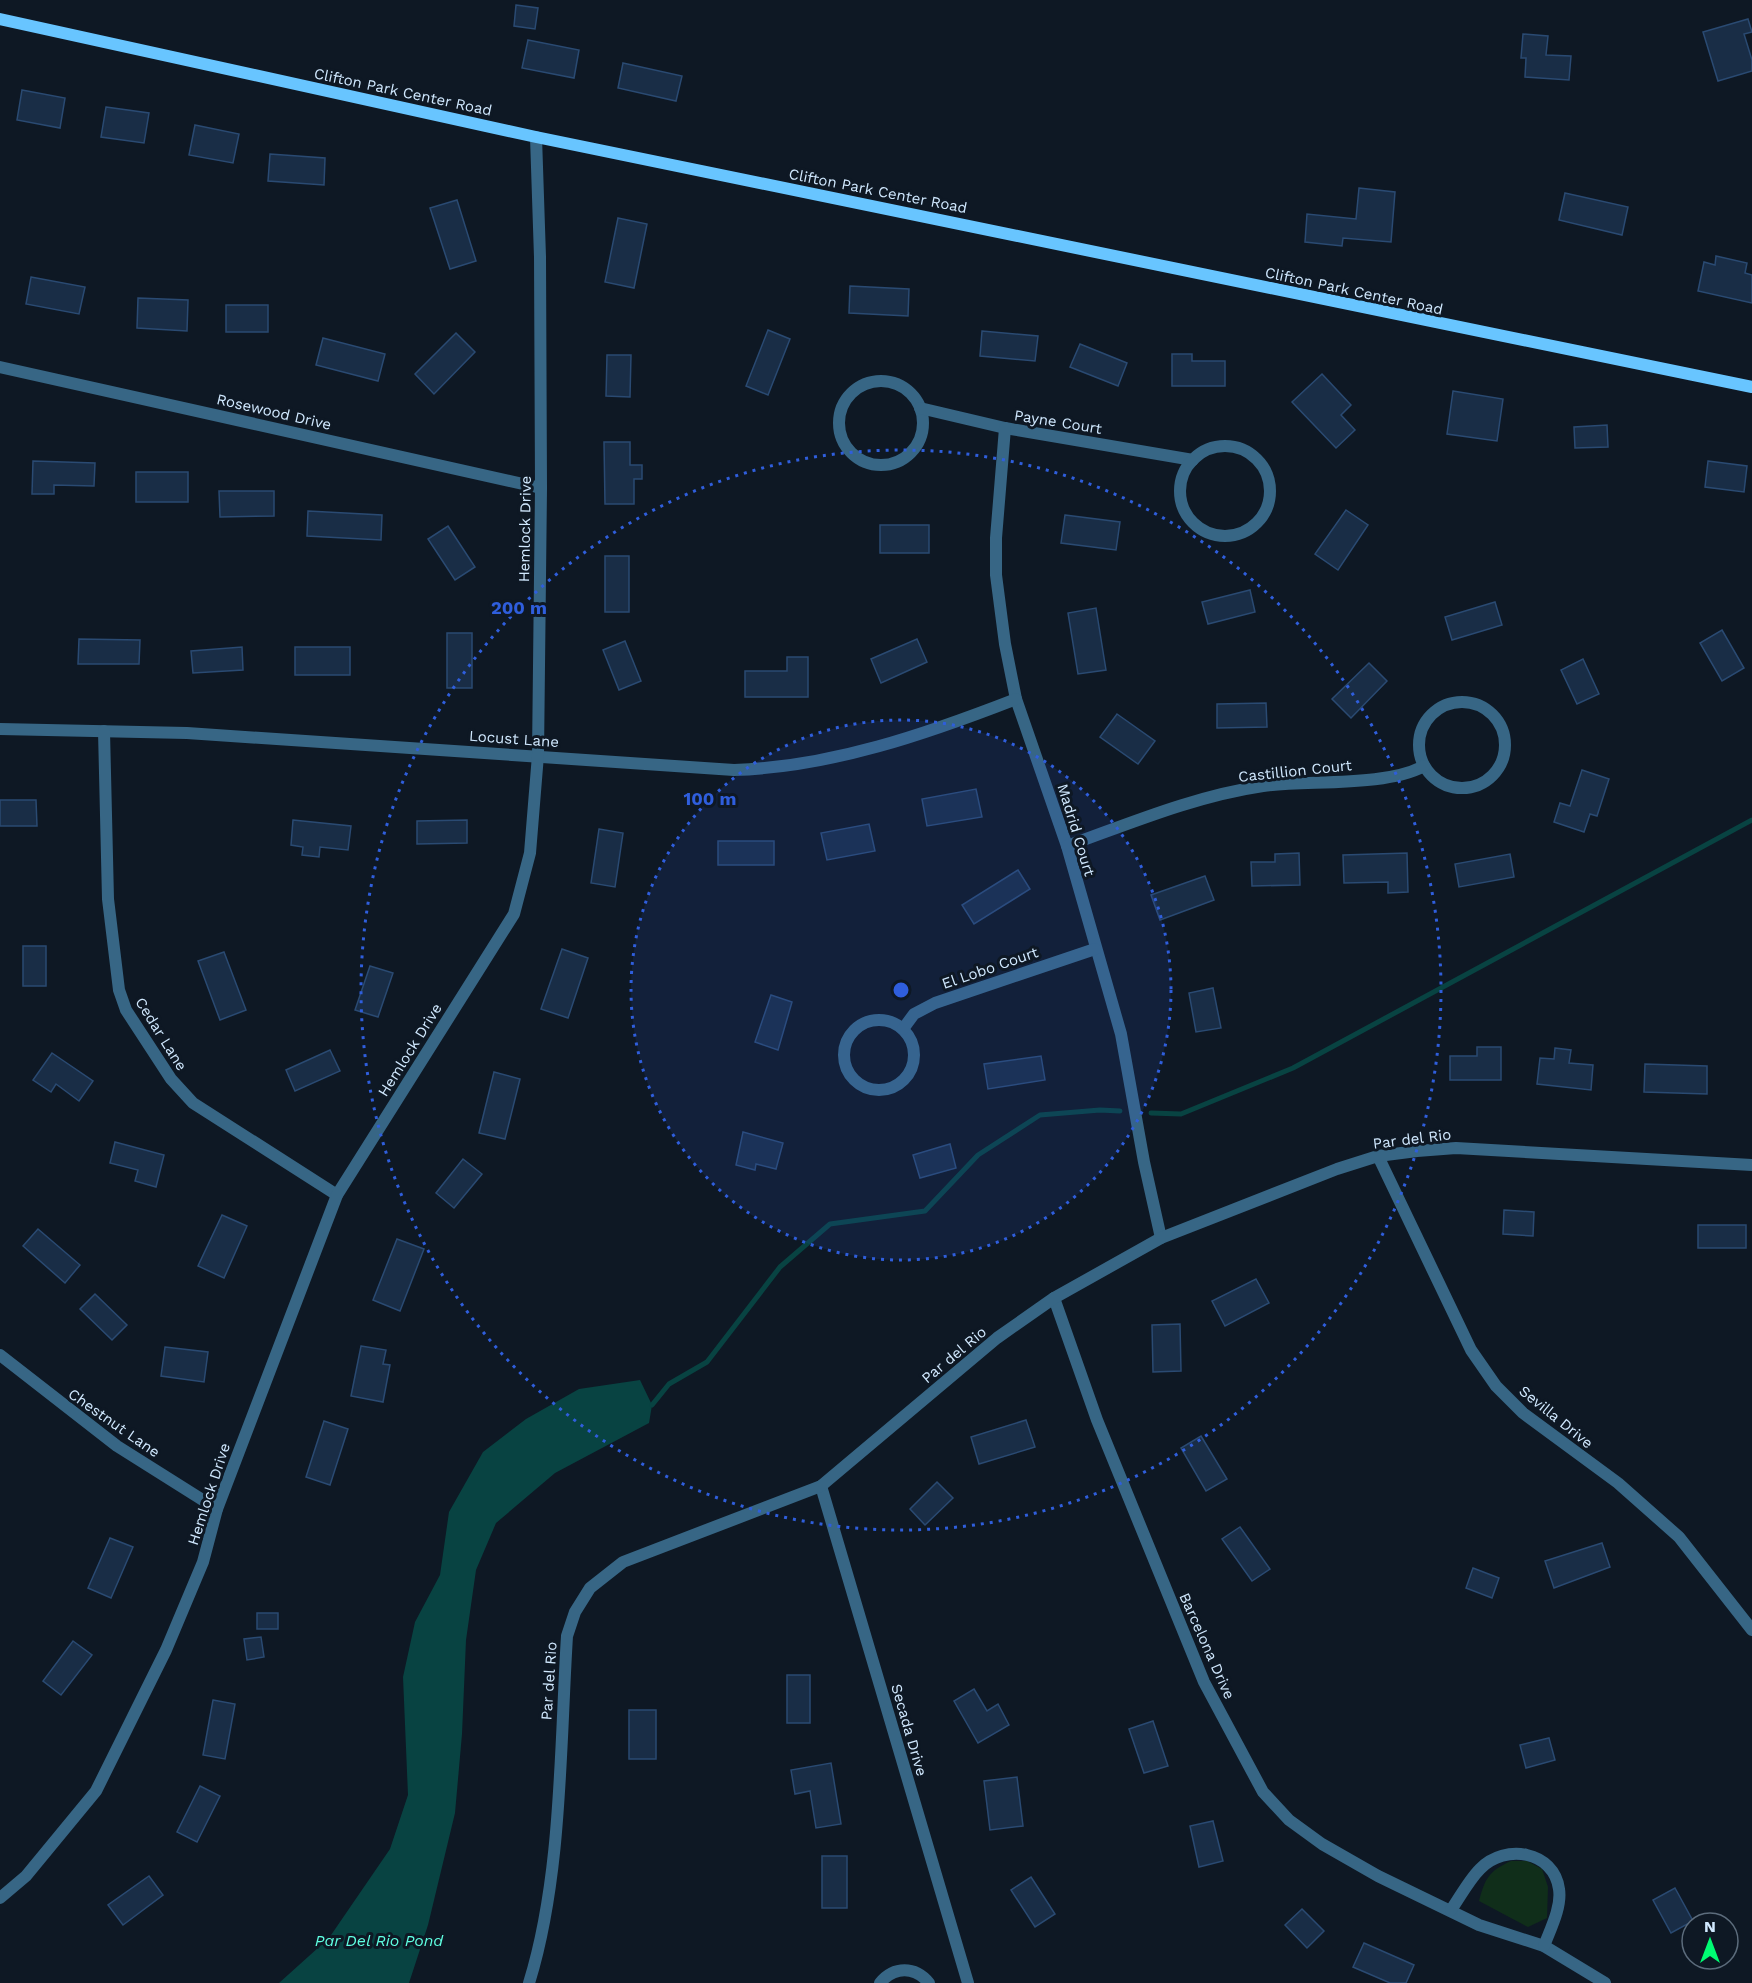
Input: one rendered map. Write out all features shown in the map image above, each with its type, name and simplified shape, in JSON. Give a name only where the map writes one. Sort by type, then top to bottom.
[{"type":"street","name":"Clifton Park Center Road","points":[[0,19],[536,137],[1752,387]]},
{"type":"street","name":"Hemlock Drive","points":[[0,1898],[26,1876],[96,1791],[166,1650],[203,1562],[217,1509],[337,1195],[514,914],[530,853],[537,755],[542,488],[540,257],[536,137]]},
{"type":"street","name":"Rosewood Drive","points":[[0,367],[542,488]]},
{"type":"street","points":[[878,382],[898,385],[915,399],[920,408],[923,430],[920,440],[914,450],[896,462],[885,465],[864,461],[854,455],[842,437],[840,426],[844,405],[850,396],[867,384],[878,382]]},
{"type":"street","name":"Payne Court","points":[[920,408],[1005,428],[1192,460]]},
{"type":"street","name":"Madrid Court","points":[[1005,428],[996,538],[996,575],[1005,644],[1016,699],[1067,846],[1121,1034],[1144,1162],[1161,1238]]},
{"type":"street","points":[[1232,447],[1243,450],[1260,463],[1266,472],[1270,493],[1264,514],[1257,523],[1249,530],[1228,536],[1207,533],[1197,527],[1184,510],[1179,489],[1186,468],[1192,460],[1211,448],[1232,447]]},
{"type":"street","name":"Locust Lane","points":[[0,729],[187,733],[734,770],[772,769],[813,763],[938,728],[1016,699]]},
{"type":"street","points":[[1468,702],[1488,710],[1501,725],[1504,735],[1504,755],[1501,765],[1487,780],[1468,787],[1448,786],[1439,781],[1424,766],[1419,746],[1420,735],[1429,716],[1437,709],[1447,704],[1468,702]]},
{"type":"street","name":"Cedar Lane","points":[[104,731],[108,899],[119,990],[126,1010],[171,1079],[193,1103],[337,1195]]},
{"type":"street","name":"Castillion Court","points":[[1067,846],[1198,800],[1263,786],[1401,777],[1424,766]]},
{"type":"street","name":"El Lobo Court","points":[[903,1029],[914,1014],[935,1003],[1095,949]]},
{"type":"street","points":[[871,1021],[893,1023],[903,1029],[910,1037],[914,1058],[907,1077],[889,1089],[868,1089],[858,1084],[845,1065],[844,1054],[852,1033],[871,1021]]},
{"type":"street","name":"Par del Rio","points":[[529,1983],[537,1956],[551,1877],[567,1636],[575,1612],[591,1588],[623,1562],[821,1486],[997,1338],[1054,1298],[1161,1238],[1337,1169],[1378,1156],[1456,1148],[1752,1165]]},
{"type":"street","name":"Sevilla Drive","points":[[1378,1156],[1471,1350],[1496,1386],[1523,1413],[1618,1483],[1679,1537],[1752,1630]]},
{"type":"street","name":"Barcelona Drive","points":[[1054,1298],[1097,1420],[1200,1672],[1263,1792],[1288,1820],[1322,1844],[1378,1876],[1479,1925],[1544,1946],[1605,1983]]},
{"type":"street","name":"Chestnut Lane","points":[[0,1355],[117,1446],[217,1509]]},
{"type":"street","name":"Secada Drive","points":[[821,1486],[968,1983]]},
{"type":"street","points":[[1451,1910],[1480,1868],[1494,1858],[1507,1854],[1525,1855],[1545,1860],[1555,1874],[1560,1891],[1555,1915],[1544,1946]]},
{"type":"street","points":[[880,1983],[890,1973],[912,1970],[923,1976],[929,1983]]},
{"type":"shaded area","points":[[1511,1861],[1527,1861],[1542,1869],[1548,1887],[1547,1918],[1528,1927],[1479,1901],[1483,1886],[1489,1876]]},
{"type":"water","name":"Par Del Rio Pond","points":[[640,1380],[652,1405],[649,1423],[555,1473],[496,1523],[476,1570],[466,1640],[462,1734],[455,1813],[428,1925],[409,1983],[279,1983],[329,1938],[390,1849],[408,1795],[403,1677],[415,1622],[440,1575],[449,1512],[483,1452],[526,1419],[579,1389]]},
{"type":"building","points":[[516,5],[538,8],[535,29],[514,26]]},
{"type":"building","points":[[1748,19],[1752,32],[1744,34],[1752,60],[1752,71],[1718,81],[1703,32]]},
{"type":"building","points":[[1523,34],[1548,36],[1546,55],[1571,56],[1569,80],[1525,77],[1526,58],[1521,58]]},
{"type":"building","points":[[528,40],[579,50],[574,78],[522,68]]},
{"type":"building","points":[[623,63],[682,76],[676,101],[618,88]]},
{"type":"building","points":[[22,90],[65,98],[60,128],[17,120]]},
{"type":"building","points":[[106,107],[149,113],[144,143],[101,137]]},
{"type":"building","points":[[195,125],[239,134],[233,163],[189,155]]},
{"type":"building","points":[[270,154],[325,158],[324,185],[268,181]]},
{"type":"building","points":[[1359,188],[1395,192],[1391,242],[1343,238],[1342,246],[1305,242],[1307,214],[1356,219]]},
{"type":"building","points":[[1565,193],[1628,207],[1622,235],[1559,220]]},
{"type":"building","points":[[457,200],[476,261],[450,269],[430,208]]},
{"type":"building","points":[[618,218],[647,224],[634,288],[605,282]]},
{"type":"building","points":[[1716,256],[1747,263],[1745,273],[1752,275],[1752,303],[1698,291],[1704,262],[1715,265]]},
{"type":"building","points":[[31,277],[85,287],[79,314],[26,304]]},
{"type":"building","points":[[850,286],[909,289],[908,316],[849,313]]},
{"type":"building","points":[[138,298],[188,300],[187,331],[137,328]]},
{"type":"building","points":[[226,305],[268,305],[268,332],[226,332]]},
{"type":"building","points":[[768,330],[790,339],[768,395],[746,386]]},
{"type":"building","points":[[982,331],[1038,336],[1035,361],[980,356]]},
{"type":"building","points":[[456,333],[475,352],[434,394],[415,374]]},
{"type":"building","points":[[323,338],[385,354],[378,381],[316,365]]},
{"type":"building","points":[[1080,344],[1127,363],[1118,386],[1070,367]]},
{"type":"building","points":[[1172,354],[1192,354],[1192,361],[1225,361],[1225,386],[1172,386]]},
{"type":"building","points":[[607,355],[631,355],[630,397],[606,396]]},
{"type":"building","points":[[1322,374],[1351,405],[1341,415],[1355,430],[1336,448],[1292,402]]},
{"type":"building","points":[[1453,391],[1503,399],[1497,441],[1447,434]]},
{"type":"building","points":[[1607,425],[1608,447],[1575,448],[1574,427]]},
{"type":"building","points":[[604,442],[630,442],[630,465],[642,465],[642,479],[634,479],[634,504],[605,504]]},
{"type":"building","points":[[33,461],[95,463],[94,486],[54,485],[54,494],[32,494]]},
{"type":"building","points":[[1708,461],[1747,466],[1744,492],[1705,487]]},
{"type":"building","points":[[136,472],[188,472],[188,502],[136,502]]},
{"type":"building","points":[[219,491],[274,491],[274,516],[220,517]]},
{"type":"building","points":[[1346,510],[1368,525],[1338,570],[1315,554]]},
{"type":"building","points":[[308,511],[382,515],[381,540],[307,536]]},
{"type":"building","points":[[1065,515],[1120,522],[1116,550],[1061,543]]},
{"type":"building","points":[[880,525],[929,525],[929,553],[880,553]]},
{"type":"building","points":[[448,526],[475,567],[455,580],[428,539]]},
{"type":"building","points":[[605,556],[629,556],[629,612],[605,612]]},
{"type":"building","points":[[1250,590],[1255,612],[1208,624],[1202,602]]},
{"type":"building","points":[[1495,602],[1502,625],[1452,640],[1445,617]]},
{"type":"building","points":[[1096,608],[1106,670],[1078,674],[1068,613]]},
{"type":"building","points":[[1722,630],[1744,668],[1722,681],[1700,643]]},
{"type":"building","points":[[447,633],[472,633],[472,688],[447,688]]},
{"type":"building","points":[[79,639],[140,640],[139,664],[78,664]]},
{"type":"building","points":[[917,639],[927,662],[881,683],[871,659]]},
{"type":"building","points":[[625,641],[641,681],[619,690],[603,650]]},
{"type":"building","points":[[242,647],[243,670],[193,673],[191,651]]},
{"type":"building","points":[[295,647],[350,647],[350,675],[295,675]]},
{"type":"building","points":[[787,657],[808,657],[808,697],[745,697],[745,671],[787,671]]},
{"type":"building","points":[[1583,659],[1599,694],[1577,704],[1561,670]]},
{"type":"building","points":[[1369,663],[1387,681],[1351,718],[1332,699]]},
{"type":"building","points":[[1266,703],[1267,727],[1217,728],[1217,704]]},
{"type":"building","points":[[1117,714],[1155,741],[1138,764],[1100,737]]},
{"type":"building","points":[[1582,770],[1609,779],[1597,816],[1590,814],[1584,832],[1554,822],[1560,803],[1570,806]]},
{"type":"building","points":[[976,789],[982,817],[927,826],[922,799]]},
{"type":"building","points":[[0,800],[36,800],[37,826],[0,826]]},
{"type":"building","points":[[293,820],[351,826],[348,850],[320,847],[319,857],[302,855],[303,847],[291,845]]},
{"type":"building","points":[[467,820],[467,843],[417,844],[417,821]]},
{"type":"building","points":[[869,824],[875,851],[827,860],[821,833]]},
{"type":"building","points":[[599,829],[623,833],[615,887],[591,883]]},
{"type":"building","points":[[718,841],[774,841],[774,865],[718,865]]},
{"type":"building","points":[[1299,853],[1300,885],[1252,886],[1251,862],[1275,862],[1275,854]]},
{"type":"building","points":[[1407,853],[1408,892],[1388,893],[1388,882],[1344,883],[1343,855]]},
{"type":"building","points":[[1510,854],[1514,877],[1459,887],[1455,864]]},
{"type":"building","points":[[1018,870],[1030,889],[974,924],[962,905]]},
{"type":"building","points":[[1205,876],[1214,900],[1160,920],[1151,895]]},
{"type":"building","points":[[23,946],[46,946],[46,986],[23,986]]},
{"type":"building","points":[[562,949],[588,958],[568,1018],[541,1009]]},
{"type":"building","points":[[224,952],[246,1010],[220,1020],[198,961]]},
{"type":"building","points":[[370,966],[393,973],[378,1017],[355,1010]]},
{"type":"building","points":[[1213,988],[1221,1028],[1196,1032],[1189,993]]},
{"type":"building","points":[[771,995],[792,1002],[778,1050],[755,1042]]},
{"type":"building","points":[[1477,1047],[1501,1047],[1501,1080],[1450,1080],[1450,1056],[1477,1056]]},
{"type":"building","points":[[1555,1048],[1571,1050],[1569,1063],[1593,1065],[1591,1090],[1537,1084],[1540,1058],[1554,1059]]},
{"type":"building","points":[[330,1050],[340,1071],[295,1091],[286,1070]]},
{"type":"building","points":[[52,1053],[93,1081],[79,1101],[56,1084],[51,1092],[33,1080]]},
{"type":"building","points":[[1041,1056],[1045,1080],[988,1089],[984,1064]]},
{"type":"building","points":[[1645,1064],[1707,1066],[1707,1094],[1644,1092]]},
{"type":"building","points":[[494,1072],[520,1079],[505,1139],[479,1133]]},
{"type":"building","points":[[743,1132],[783,1143],[776,1169],[756,1164],[755,1170],[736,1165]]},
{"type":"building","points":[[115,1142],[164,1155],[156,1187],[135,1181],[138,1170],[110,1163]]},
{"type":"building","points":[[950,1144],[956,1168],[920,1178],[913,1155]]},
{"type":"building","points":[[463,1159],[482,1174],[454,1208],[436,1193]]},
{"type":"building","points":[[1504,1210],[1534,1212],[1533,1236],[1503,1234]]},
{"type":"building","points":[[222,1215],[247,1226],[224,1278],[198,1266]]},
{"type":"building","points":[[1698,1225],[1746,1225],[1746,1248],[1698,1248]]},
{"type":"building","points":[[38,1229],[80,1265],[65,1283],[23,1246]]},
{"type":"building","points":[[397,1239],[424,1249],[400,1311],[373,1300]]},
{"type":"building","points":[[1256,1279],[1269,1303],[1225,1326],[1212,1301]]},
{"type":"building","points":[[95,1294],[127,1325],[112,1340],[80,1309]]},
{"type":"building","points":[[1180,1324],[1181,1371],[1153,1372],[1152,1325]]},
{"type":"building","points":[[361,1346],[386,1350],[383,1364],[390,1365],[383,1402],[351,1396]]},
{"type":"building","points":[[165,1347],[208,1352],[204,1382],[161,1376]]},
{"type":"building","points":[[1026,1420],[1035,1447],[979,1464],[971,1437]]},
{"type":"building","points":[[324,1421],[348,1429],[330,1485],[306,1477]]},
{"type":"building","points":[[1201,1436],[1227,1479],[1206,1491],[1181,1448]]},
{"type":"building","points":[[937,1482],[953,1498],[925,1525],[910,1509]]},
{"type":"building","points":[[1240,1527],[1270,1569],[1252,1581],[1222,1539]]},
{"type":"building","points":[[110,1538],[133,1547],[111,1598],[88,1588]]},
{"type":"building","points":[[1602,1543],[1610,1567],[1554,1588],[1545,1561]]},
{"type":"building","points":[[1473,1568],[1499,1578],[1492,1598],[1466,1588]]},
{"type":"building","points":[[257,1613],[278,1613],[278,1629],[257,1629]]},
{"type":"building","points":[[261,1637],[264,1657],[247,1660],[244,1639]]},
{"type":"building","points":[[73,1641],[92,1655],[61,1695],[43,1681]]},
{"type":"building","points":[[787,1675],[810,1675],[810,1723],[787,1723]]},
{"type":"building","points":[[974,1689],[987,1711],[998,1704],[1009,1725],[978,1743],[954,1701]]},
{"type":"building","points":[[213,1700],[235,1704],[225,1759],[203,1755]]},
{"type":"building","points":[[629,1710],[656,1710],[656,1759],[629,1759]]},
{"type":"building","points":[[1153,1721],[1168,1766],[1144,1773],[1129,1729]]},
{"type":"building","points":[[1549,1738],[1555,1760],[1526,1768],[1520,1745]]},
{"type":"building","points":[[831,1763],[841,1824],[816,1828],[810,1791],[795,1794],[791,1770]]},
{"type":"building","points":[[1017,1777],[1023,1826],[990,1830],[984,1781]]},
{"type":"building","points":[[200,1786],[220,1796],[197,1842],[177,1832]]},
{"type":"building","points":[[1213,1821],[1223,1861],[1199,1867],[1190,1826]]},
{"type":"building","points":[[822,1856],[847,1856],[847,1908],[822,1908]]},
{"type":"building","points":[[149,1876],[163,1895],[123,1925],[108,1905]]},
{"type":"building","points":[[1031,1877],[1055,1914],[1035,1927],[1011,1890]]},
{"type":"building","points":[[1675,1888],[1688,1911],[1680,1911],[1680,1928],[1671,1933],[1653,1900]]},
{"type":"building","points":[[1302,1909],[1324,1931],[1307,1948],[1285,1925]]},
{"type":"building","points":[[1364,1943],[1414,1965],[1406,1983],[1390,1983],[1353,1967]]},
{"type":"waterway","points":[[1151,1113],[1181,1114],[1293,1068],[1752,820]]},
{"type":"waterway","points":[[652,1405],[669,1384],[707,1362],[780,1267],[830,1224],[925,1211],[978,1155],[1040,1115],[1100,1110],[1120,1111]]}]
